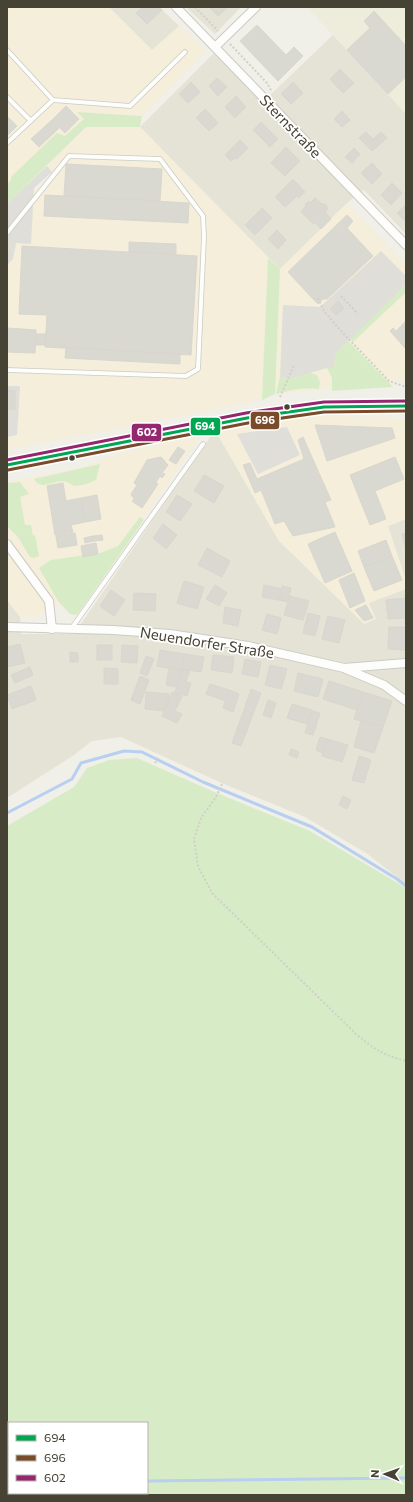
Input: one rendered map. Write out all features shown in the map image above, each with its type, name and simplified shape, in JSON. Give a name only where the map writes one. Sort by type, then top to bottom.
[{"type":"street","name":"Sternstraße","points":[[176,7],[406,245]]},
{"type":"street","points":[[215,47],[256,7]]},
{"type":"street","points":[[7,465],[248,418],[324,407],[406,406]]},
{"type":"street","points":[[7,544],[49,601],[52,629]]},
{"type":"street","name":"Neuendorfer Straße","points":[[8,628],[113,630],[170,634],[248,646],[344,668],[406,663]]},
{"type":"street","points":[[344,668],[384,685],[406,701]]},
{"type":"lane","points":[[7,50],[53,100],[130,106],[185,52]]},
{"type":"lane","points":[[7,97],[31,121]]},
{"type":"lane","points":[[7,143],[53,100]]},
{"type":"lane","points":[[7,233],[69,156],[160,159],[203,216],[204,238],[198,369],[186,376],[7,370]]},
{"type":"lane","points":[[71,629],[203,444]]},
{"type":"path","points":[[341,296],[358,314]]},
{"type":"path","points":[[318,298],[324,311],[340,330],[389,381],[406,388]]},
{"type":"path","points":[[280,397],[294,365]]},
{"type":"path","points":[[155,764],[159,757]]},
{"type":"path","points":[[222,784],[216,798],[201,818],[194,839],[198,866],[212,893],[356,1034],[372,1047],[388,1056],[406,1061]]},
{"type":"shaded area","points":[[7,7],[109,7],[152,50],[179,26],[206,51],[142,116],[78,113],[84,118],[65,136],[7,184]]},
{"type":"shaded area","points":[[109,7],[159,7],[179,26],[152,50]]},
{"type":"shaded area","points":[[186,7],[241,7],[215,34]]},
{"type":"shaded area","points":[[307,7],[406,7],[406,114],[388,94]]},
{"type":"shaded area","points":[[333,35],[406,114],[406,234],[364,190],[347,203],[280,269],[140,127],[217,50],[266,99]]},
{"type":"shaded area","points":[[86,127],[140,127],[268,258],[262,400],[7,450],[7,218],[52,174],[47,166]]},
{"type":"shaded area","points":[[47,166],[52,172],[34,188],[31,244],[16,243],[13,259],[7,265],[7,204]]},
{"type":"shaded area","points":[[347,203],[406,265],[406,381],[275,394],[280,269]]},
{"type":"shaded area","points":[[381,251],[406,276],[406,284],[335,354],[334,368],[327,368],[293,378],[280,377],[283,305],[320,307]]},
{"type":"shaded area","points":[[7,386],[20,386],[17,435],[7,437]]},
{"type":"shaded area","points":[[312,415],[406,419],[406,519],[388,526],[406,581],[406,589],[369,603],[376,619],[364,624],[279,541],[215,430]]},
{"type":"shaded area","points":[[287,427],[300,455],[258,474],[237,434]]},
{"type":"shaded area","points":[[215,430],[279,541],[368,603],[406,589],[406,884],[366,853],[305,817],[224,784],[121,737],[92,741],[74,755],[7,798],[7,600],[20,617],[21,634],[74,634]]},
{"type":"shaded area","points":[[201,436],[75,616],[59,605],[37,617],[20,617],[7,600],[7,482],[80,468],[128,451]]},
{"type":"shaded area","points":[[406,519],[406,581],[388,526]]},
{"type":"green space","points":[[77,112],[142,116],[140,127],[86,127],[7,204],[7,184],[11,180],[11,177],[57,133],[65,136],[84,119]]},
{"type":"green space","points":[[268,258],[280,269],[275,394],[262,400]]},
{"type":"green space","points":[[406,284],[406,292],[353,342],[350,338]]},
{"type":"green space","points":[[348,341],[393,387],[332,391],[332,378],[327,368],[334,368],[335,354]]},
{"type":"green space","points":[[310,373],[317,375],[320,382],[319,389],[298,389],[276,394],[280,377],[293,378]]},
{"type":"green space","points":[[100,464],[96,480],[83,485],[75,486],[59,481],[43,485],[37,483],[34,479]]},
{"type":"green space","points":[[20,482],[29,494],[20,497],[25,525],[31,525],[33,536],[35,535],[39,556],[34,558],[30,557],[18,537],[7,526],[7,483]]},
{"type":"green space","points":[[140,517],[144,520],[77,615],[70,614],[58,601],[39,568],[51,560],[100,553],[118,546]]},
{"type":"green space","points":[[137,758],[212,791],[310,831],[406,888],[406,1495],[7,1495],[7,826],[74,787],[87,768],[109,760]]},
{"type":"building","points":[[142,7],[158,7],[162,10],[147,24],[136,13]]},
{"type":"building","points":[[209,7],[228,7],[218,16]]},
{"type":"building","points":[[374,11],[406,46],[406,77],[388,94],[347,50],[370,28],[364,21]]},
{"type":"building","points":[[257,25],[286,55],[294,47],[303,56],[278,81],[240,41]]},
{"type":"building","points":[[340,69],[354,83],[343,93],[330,79]]},
{"type":"building","points":[[217,78],[227,87],[218,96],[209,86]]},
{"type":"building","points":[[191,82],[200,92],[188,103],[179,94]]},
{"type":"building","points":[[293,82],[303,93],[291,104],[281,94]]},
{"type":"building","points":[[236,96],[246,107],[235,118],[225,107]]},
{"type":"building","points":[[66,106],[79,119],[65,133],[52,120]]},
{"type":"building","points":[[205,109],[218,123],[209,131],[196,118]]},
{"type":"building","points":[[342,111],[350,120],[342,127],[334,119]]},
{"type":"building","points":[[7,116],[17,126],[7,136]]},
{"type":"building","points":[[52,120],[59,128],[39,147],[31,139]]},
{"type":"building","points":[[261,122],[278,139],[270,147],[253,130]]},
{"type":"building","points":[[366,132],[373,139],[381,132],[387,138],[372,151],[359,138]]},
{"type":"building","points":[[240,140],[248,148],[237,159],[235,158],[231,161],[225,155]]},
{"type":"building","points":[[286,147],[300,161],[285,176],[271,163]]},
{"type":"building","points":[[354,148],[360,154],[352,163],[345,157]]},
{"type":"building","points":[[372,163],[382,174],[372,184],[361,173]]},
{"type":"building","points":[[66,164],[162,169],[160,201],[64,196]]},
{"type":"building","points":[[293,179],[305,192],[299,198],[297,196],[285,207],[275,197]]},
{"type":"building","points":[[392,183],[402,193],[391,205],[381,195]]},
{"type":"building","points":[[45,195],[189,203],[188,223],[44,216]]},
{"type":"building","points":[[315,198],[327,206],[327,210],[325,212],[331,219],[321,229],[315,222],[313,224],[301,212],[306,206],[305,204],[309,201],[310,203]]},
{"type":"building","points":[[406,205],[406,222],[397,213]]},
{"type":"building","points":[[262,208],[272,218],[255,235],[245,225]]},
{"type":"building","points":[[347,215],[353,221],[347,228],[373,256],[327,299],[323,299],[320,296],[315,301],[288,272]]},
{"type":"building","points":[[277,230],[286,240],[278,249],[268,239]]},
{"type":"building","points":[[129,242],[176,244],[176,254],[129,252]]},
{"type":"building","points":[[22,246],[197,256],[191,355],[45,347],[47,315],[19,314]]},
{"type":"building","points":[[320,296],[323,299],[318,304],[315,301]]},
{"type":"building","points":[[338,301],[344,308],[336,315],[330,309]]},
{"type":"building","points":[[406,321],[406,330],[402,325]]},
{"type":"building","points":[[402,325],[406,330],[405,348],[390,331],[393,328],[396,331]]},
{"type":"building","points":[[7,328],[36,330],[35,353],[7,352]]},
{"type":"building","points":[[36,334],[46,334],[45,345],[36,345]]},
{"type":"building","points":[[66,348],[180,354],[180,364],[65,358]]},
{"type":"building","points":[[7,390],[15,391],[15,409],[7,409]]},
{"type":"building","points":[[315,425],[392,428],[395,438],[327,461]]},
{"type":"building","points":[[303,437],[331,500],[325,502],[335,527],[293,536],[284,521],[275,524],[261,490],[255,493],[243,465],[250,463],[257,479],[304,459],[298,440]]},
{"type":"building","points":[[178,447],[185,451],[176,464],[169,460]]},
{"type":"building","points":[[161,457],[168,465],[162,473],[165,474],[162,478],[160,476],[156,482],[158,484],[142,508],[132,501],[134,499],[131,494],[137,485],[134,483],[147,460]]},
{"type":"building","points":[[395,457],[404,479],[375,491],[386,519],[370,525],[350,475]]},
{"type":"building","points":[[204,475],[224,486],[214,503],[194,491]]},
{"type":"building","points":[[63,483],[66,501],[81,498],[85,522],[71,525],[73,532],[55,535],[47,486]]},
{"type":"building","points":[[97,495],[101,519],[85,522],[81,498]]},
{"type":"building","points":[[177,495],[192,504],[180,521],[166,512]]},
{"type":"building","points":[[163,524],[177,535],[166,549],[153,538]]},
{"type":"building","points":[[335,532],[352,571],[325,583],[308,544]]},
{"type":"building","points":[[75,533],[77,545],[58,548],[56,536]]},
{"type":"building","points":[[406,533],[406,551],[402,534]]},
{"type":"building","points":[[102,535],[103,540],[94,541],[93,536]]},
{"type":"building","points":[[93,536],[94,541],[85,543],[84,538]]},
{"type":"building","points":[[386,540],[392,556],[364,567],[358,551]]},
{"type":"building","points":[[96,543],[98,554],[83,557],[81,546]]},
{"type":"building","points":[[207,548],[230,561],[222,577],[198,565]]},
{"type":"building","points":[[392,556],[402,580],[374,591],[364,567]]},
{"type":"building","points":[[354,573],[365,601],[350,608],[339,580]]},
{"type":"building","points":[[184,581],[204,587],[197,609],[177,603]]},
{"type":"building","points":[[215,585],[227,593],[219,606],[206,599]]},
{"type":"building","points":[[264,585],[282,589],[279,600],[262,597]]},
{"type":"building","points":[[282,586],[291,588],[288,602],[279,600]]},
{"type":"building","points":[[111,590],[125,600],[114,616],[100,606]]},
{"type":"building","points":[[134,593],[156,594],[155,611],[133,610]]},
{"type":"building","points":[[290,596],[309,601],[303,620],[284,615]]},
{"type":"building","points":[[406,598],[406,618],[388,619],[386,600]]},
{"type":"building","points":[[366,605],[373,618],[364,621],[355,610]]},
{"type":"building","points":[[225,607],[241,610],[238,626],[223,623]]},
{"type":"building","points":[[308,613],[320,616],[315,636],[303,633]]},
{"type":"building","points":[[267,614],[281,618],[277,634],[262,630]]},
{"type":"building","points":[[328,616],[345,620],[339,643],[322,639]]},
{"type":"building","points":[[389,627],[406,627],[406,650],[388,649]]},
{"type":"building","points":[[20,644],[25,663],[7,667],[7,647]]},
{"type":"building","points":[[97,645],[112,645],[112,660],[97,660]]},
{"type":"building","points":[[122,645],[138,646],[137,663],[121,662]]},
{"type":"building","points":[[160,650],[185,654],[182,671],[157,666]]},
{"type":"building","points":[[70,652],[78,653],[78,662],[70,662]]},
{"type":"building","points":[[185,654],[204,657],[201,672],[182,669]]},
{"type":"building","points":[[213,655],[234,657],[232,673],[211,670]]},
{"type":"building","points":[[146,656],[154,659],[147,676],[140,673]]},
{"type":"building","points":[[245,659],[261,662],[258,677],[242,674]]},
{"type":"building","points":[[270,665],[287,669],[281,689],[265,685]]},
{"type":"building","points":[[30,667],[33,675],[15,683],[11,675]]},
{"type":"building","points":[[104,668],[118,669],[118,684],[104,684]]},
{"type":"building","points":[[169,668],[182,671],[177,687],[166,685]]},
{"type":"building","points":[[182,669],[190,670],[186,682],[191,683],[187,696],[175,692]]},
{"type":"building","points":[[298,673],[323,679],[318,697],[294,691]]},
{"type":"building","points":[[140,676],[149,680],[140,704],[131,700]]},
{"type":"building","points":[[329,681],[363,692],[357,710],[323,699]]},
{"type":"building","points":[[210,684],[229,690],[226,701],[206,694]]},
{"type":"building","points":[[31,686],[36,700],[12,709],[7,695]]},
{"type":"building","points":[[251,689],[261,693],[253,714],[244,710]]},
{"type":"building","points":[[229,690],[239,694],[233,712],[223,708]]},
{"type":"building","points":[[146,692],[169,694],[164,711],[145,709]]},
{"type":"building","points":[[172,692],[182,696],[175,711],[182,714],[177,723],[162,716]]},
{"type":"building","points":[[363,692],[392,701],[383,727],[354,719]]},
{"type":"building","points":[[268,700],[276,703],[271,718],[263,715]]},
{"type":"building","points":[[292,704],[312,710],[307,724],[287,718]]},
{"type":"building","points":[[244,710],[253,714],[246,733],[237,729]]},
{"type":"building","points":[[312,711],[320,713],[313,735],[305,733]]},
{"type":"building","points":[[361,721],[383,727],[374,753],[354,747]]},
{"type":"building","points":[[237,729],[246,733],[241,746],[232,743]]},
{"type":"building","points":[[320,737],[327,739],[323,753],[316,750]]},
{"type":"building","points":[[327,739],[348,745],[342,762],[322,756]]},
{"type":"building","points":[[291,749],[299,752],[297,758],[289,755]]},
{"type":"building","points":[[359,756],[371,760],[364,783],[352,780]]},
{"type":"building","points":[[343,796],[351,800],[347,809],[339,805]]},
{"type":"waterway","points":[[7,813],[72,779],[81,763],[124,751],[142,752],[203,782],[312,827],[406,886]]},
{"type":"waterway","points":[[148,1481],[406,1478]]},
{"type":"transit line","name":"602","points":[[7,460],[246,413],[324,402],[406,401]]},
{"type":"transit line","name":"694","points":[[7,465],[247,418],[324,407],[406,406]]},
{"type":"transit line","name":"696","points":[[8,470],[248,423],[324,412],[406,411]]}]
